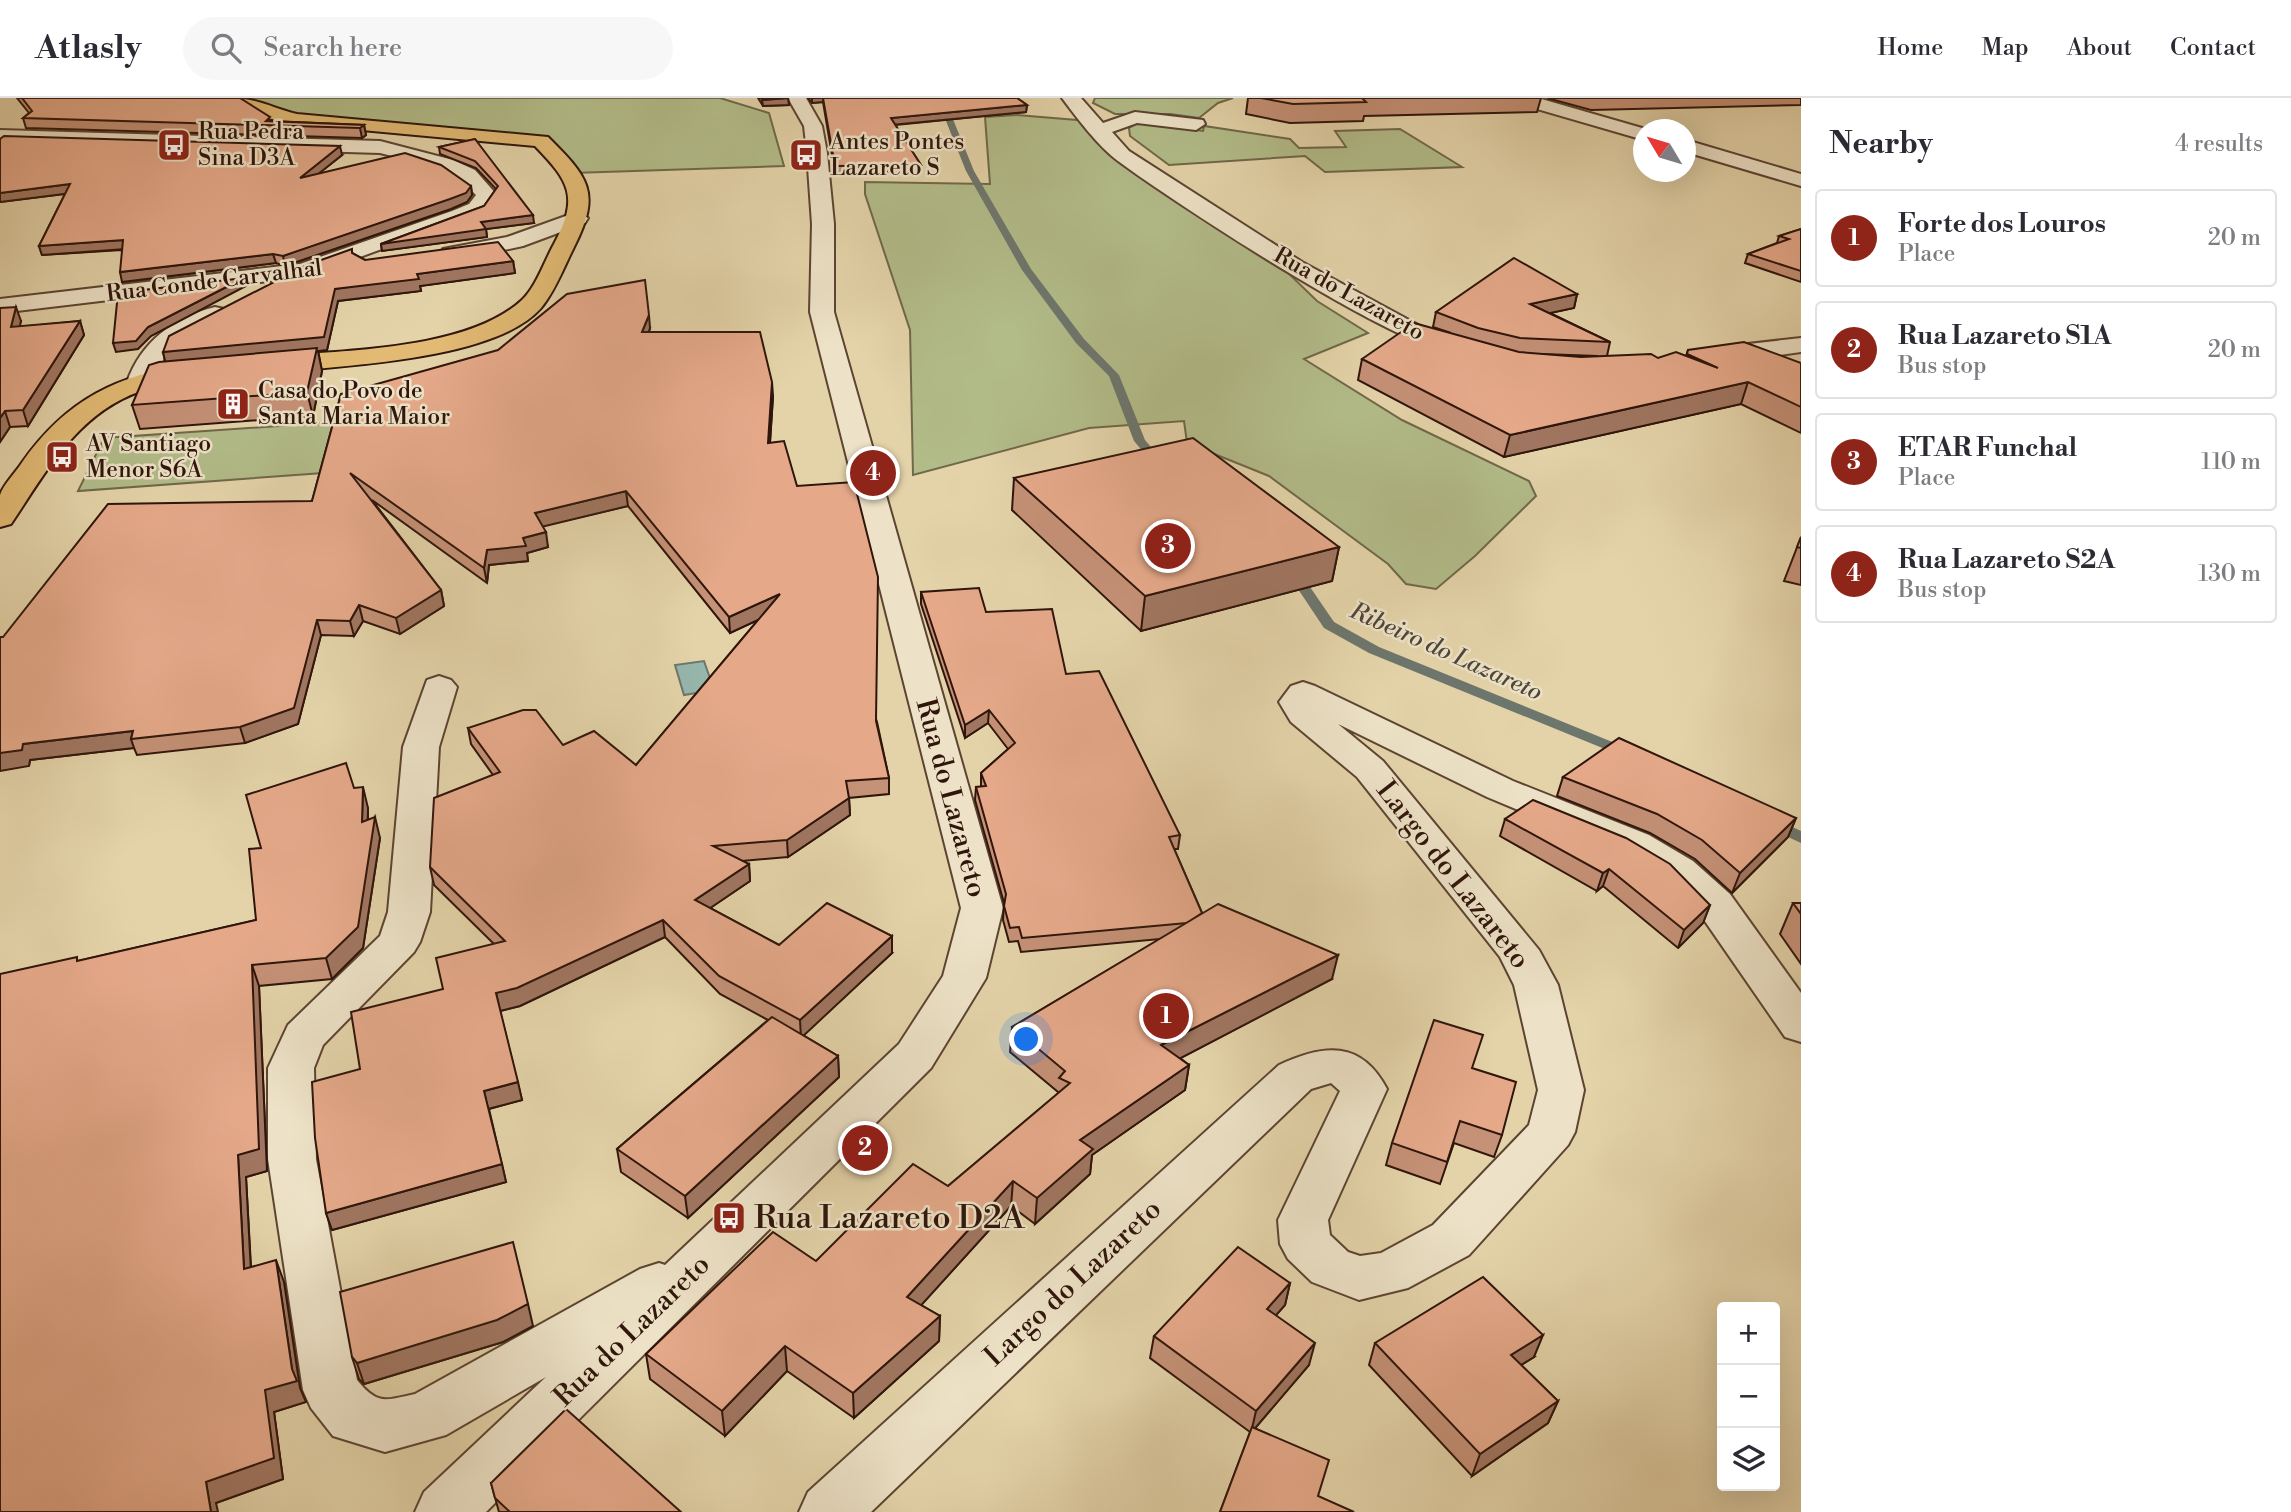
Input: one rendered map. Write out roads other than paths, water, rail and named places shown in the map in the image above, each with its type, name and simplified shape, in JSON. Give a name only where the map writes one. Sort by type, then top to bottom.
[{"type":"main road","points":[[0,518],[62,428],[92,403],[140,382],[184,372],[397,354],[469,338],[499,325],[531,305],[577,218],[580,202],[573,173],[541,141],[297,119],[268,113],[240,98]]},
{"type":"street","name":"Rua do Lazareto","points":[[445,1512],[915,1056],[964,978],[982,908],[822,312],[823,224],[817,153],[813,126],[797,98]]},
{"type":"street","name":"Rua do Lazareto","points":[[1071,98],[1122,155],[1294,267],[1422,337],[1478,354]]},
{"type":"street","points":[[1519,98],[1633,131]]},
{"type":"street","points":[[1098,131],[1135,117],[1196,124]]},
{"type":"street","points":[[0,136],[380,147],[446,164],[468,174],[487,195],[476,208],[459,215],[301,270],[160,343],[146,359],[140,382]]},
{"type":"street","points":[[1696,149],[1801,180]]},
{"type":"street","points":[[428,257],[510,244],[577,218]]},
{"type":"street","points":[[510,244],[559,255]]},
{"type":"street","name":"Rua Conde Carvalhal","points":[[0,306],[393,260]]},
{"type":"street","points":[[1695,358],[1801,345]]},
{"type":"street","points":[[439,687],[421,747],[409,912],[399,942],[304,1037],[291,1068],[292,1159],[331,1390],[353,1418],[385,1426],[426,1417],[706,1259]]},
{"type":"street","name":"Largo do Lazareto","points":[[829,1512],[1295,1077],[1319,1065],[1339,1067],[1356,1075],[1364,1088],[1303,1220],[1306,1244],[1330,1267],[1359,1278],[1390,1273],[1451,1240],[1508,1182],[1551,1132],[1560,1090],[1536,985],[1518,950],[1370,769],[1304,714],[1297,702],[1303,693],[1500,789],[1635,844],[1679,870],[1716,904],[1801,1026]]},
{"type":"water","points":[[704,661],[714,690],[684,695],[675,665]]},
{"type":"waterway","name":"Ribeiro do Lazareto","points":[[957,98],[944,106],[970,171],[1027,270],[1080,341],[1114,375],[1140,441],[1160,465]]},
{"type":"waterway","name":"Ribeiro do Lazareto","points":[[1292,571],[1329,625],[1374,650],[1627,753]]},
{"type":"waterway","name":"Ribeiro do Lazareto","points":[[1773,823],[1801,838]]},
{"type":"place","name":"Rua Pedra Sina D3A","points":[[174,145]]},
{"type":"place","name":"Antes Pontes Lazareto S","points":[[806,155]]},
{"type":"place","name":"Casa do Povo de Santa Maria Maior","points":[[233,404]]},
{"type":"place","name":"AV Santiago Menor S6A","points":[[62,457]]},
{"type":"place","name":"Rua Lazareto S2A","points":[[873,473]]},
{"type":"place","name":"ETAR Funchal","points":[[1168,546]]},
{"type":"place","name":"Forte dos Louros","points":[[1166,1016]]},
{"type":"place","name":"Rua Lazareto S1A","points":[[865,1148]]},
{"type":"place","name":"Rua Lazareto D2A","points":[[729,1218]]}]
